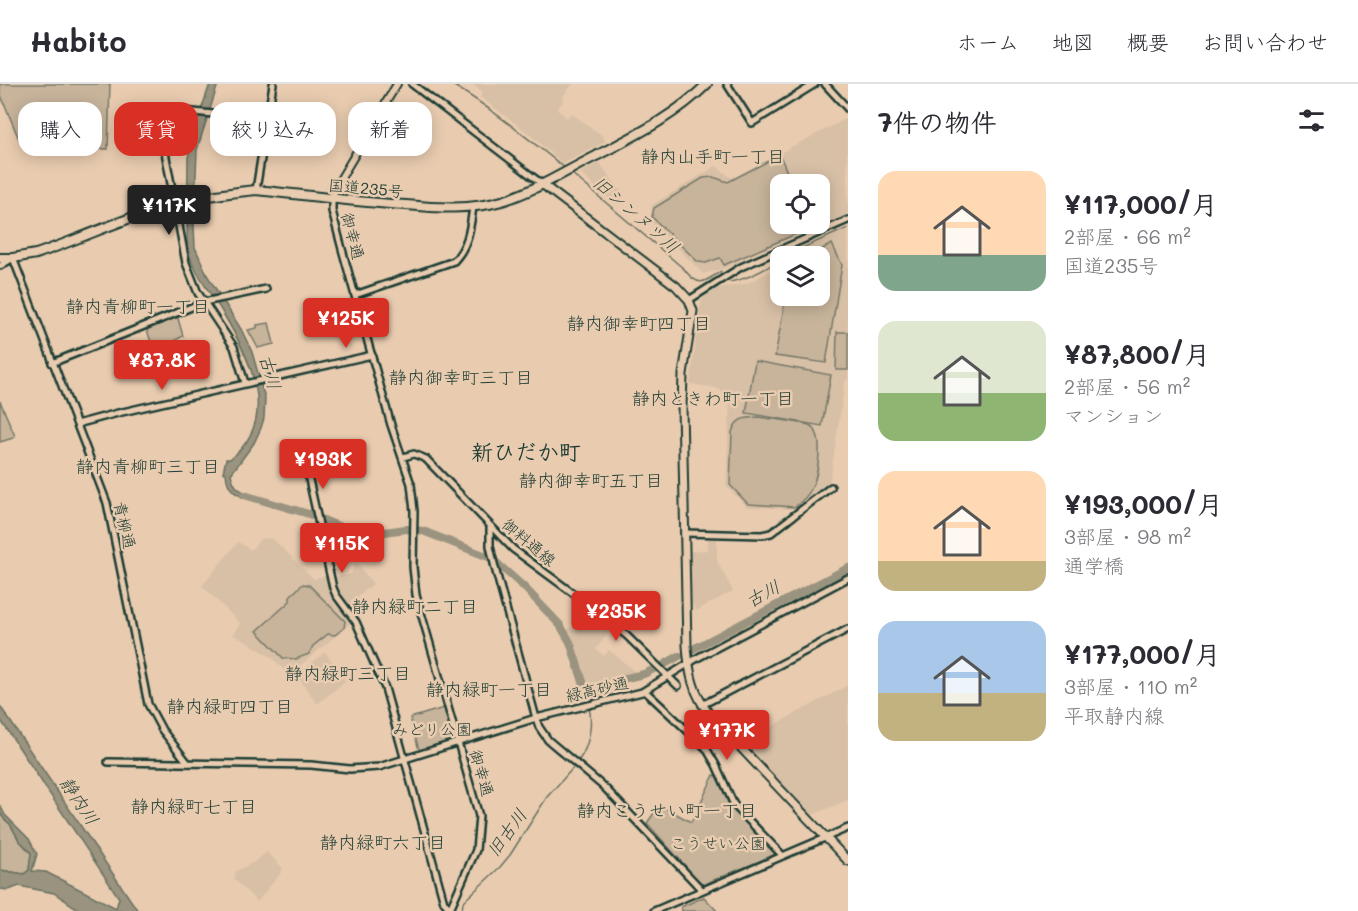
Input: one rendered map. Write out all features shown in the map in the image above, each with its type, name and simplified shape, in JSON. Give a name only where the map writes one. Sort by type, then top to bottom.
[{"type":"highway","name":"国道235号","points":[[0,258],[13,258],[49,249],[184,201],[256,190],[429,207],[472,207],[502,201],[542,184],[662,121],[681,108],[707,84]]},
{"type":"main road","points":[[332,199],[335,188],[397,84]]},
{"type":"main road","points":[[542,184],[676,286],[689,300],[693,320],[683,374],[682,407],[688,664],[692,684],[702,705],[848,861]]},
{"type":"street","points":[[256,190],[273,84]]},
{"type":"street","points":[[412,84],[542,184]]},
{"type":"street","points":[[727,84],[752,123],[815,84]]},
{"type":"street","points":[[825,84],[848,109]]},
{"type":"street","points":[[210,114],[164,109],[165,152],[186,263],[192,282],[234,347],[247,383]]},
{"type":"street","name":"御幸通","points":[[332,199],[334,219],[391,425],[411,484],[416,595],[477,803],[479,831],[472,861],[450,910]]},
{"type":"street","points":[[355,295],[454,261],[464,249],[467,241],[472,207]]},
{"type":"street","points":[[689,300],[741,267],[848,220]]},
{"type":"street","points":[[0,266],[13,258]]},
{"type":"street","name":"青柳通","points":[[13,258],[107,503],[148,704],[162,730],[188,763]]},
{"type":"street","points":[[52,363],[206,301],[266,289]]},
{"type":"street","points":[[77,424],[372,355]]},
{"type":"street","name":"御料通線","points":[[402,457],[414,454],[426,459],[490,528],[513,549],[590,605],[627,636],[678,686]]},
{"type":"street","points":[[308,474],[336,595],[356,622],[385,688],[444,902],[450,910]]},
{"type":"street","points":[[684,533],[762,535],[771,533],[831,487]]},
{"type":"street","points":[[490,528],[491,553],[539,727],[548,740],[605,788],[702,890]]},
{"type":"street","name":"緑高砂通","points":[[108,762],[311,765],[362,770],[406,759],[536,718],[645,691],[688,664],[848,578]]},
{"type":"street","points":[[702,705],[848,629]]},
{"type":"street","points":[[645,691],[706,748],[712,756],[734,805],[782,855]]},
{"type":"street","points":[[654,911],[848,828]]},
{"type":"shaded area","points":[[210,84],[218,84],[212,102],[210,102],[210,109],[198,147],[198,119]]},
{"type":"shaded area","points":[[472,84],[573,84],[557,109],[567,118],[571,113],[603,136],[605,142],[563,164],[529,134],[480,97],[483,92]]},
{"type":"shaded area","points":[[847,118],[848,215],[830,222],[830,174],[770,174],[770,234],[800,234],[726,268],[703,274],[650,220],[652,205],[716,166],[732,178]]},
{"type":"shaded area","points":[[197,156],[195,247],[207,275],[241,329],[252,352],[265,398],[261,428],[254,443],[231,474],[238,489],[254,496],[252,500],[233,491],[228,484],[226,473],[223,472],[226,459],[230,459],[246,443],[254,425],[257,406],[256,386],[242,347],[196,271],[189,254],[187,246],[188,157]]},
{"type":"shaded area","points":[[599,162],[623,195],[610,200],[580,173]]},
{"type":"shaded area","points":[[848,230],[848,379],[845,381],[830,481],[797,509],[747,507],[726,486],[730,396],[716,388],[690,384],[701,300],[716,288],[745,284],[770,270],[770,306],[830,306],[830,246],[810,246]]},
{"type":"shaded area","points":[[261,538],[273,539],[314,579],[326,575],[329,593],[349,622],[349,625],[289,675],[271,657],[233,635],[240,623],[202,586],[238,542],[251,550]]},
{"type":"shaded area","points":[[708,538],[717,538],[717,561],[733,591],[696,611],[691,602],[690,551],[708,550]]},
{"type":"shaded area","points":[[356,562],[373,584],[349,604],[340,594],[335,577],[351,574]]},
{"type":"shaded area","points":[[598,618],[611,630],[596,649],[604,656],[609,650],[638,674],[613,681],[616,692],[591,698],[567,630],[578,623],[587,631]]},
{"type":"shaded area","points":[[325,652],[346,681],[317,704],[297,675]]},
{"type":"shaded area","points":[[848,685],[848,800],[812,815],[743,742]]},
{"type":"shaded area","points":[[0,706],[138,911],[81,911],[54,893],[19,886],[9,890],[0,889],[0,870],[24,874],[29,870],[31,853],[0,813],[0,805],[5,815],[29,839],[37,854],[32,871],[46,872],[116,908],[119,898],[0,719]]},
{"type":"shaded area","points":[[267,852],[283,868],[257,902],[234,879],[236,871]]},
{"type":"green space","points":[[0,84],[110,84],[108,149],[102,149],[102,102],[18,102],[18,137],[0,93]]},
{"type":"green space","points":[[776,157],[781,158],[788,174],[770,174],[770,234],[796,234],[724,265],[720,258],[706,263],[698,262],[652,217],[654,208],[703,178],[713,177],[728,182]]},
{"type":"green space","points":[[832,244],[842,265],[826,363],[775,356],[784,306],[830,306],[830,246],[828,246]]},
{"type":"green space","points":[[177,315],[183,336],[176,340],[177,352],[156,357],[146,327]]},
{"type":"green space","points":[[269,323],[274,344],[258,348],[248,330],[257,328],[257,325]]},
{"type":"green space","points":[[837,332],[848,332],[848,370],[836,370]]},
{"type":"green space","points":[[755,361],[831,375],[822,426],[746,413]]},
{"type":"green space","points":[[0,401],[15,436],[0,442]]},
{"type":"green space","points":[[759,417],[811,426],[818,438],[819,456],[814,483],[808,494],[795,507],[748,504],[730,485],[734,427],[742,419]]},
{"type":"green space","points":[[303,584],[309,585],[345,621],[344,628],[335,635],[328,634],[313,646],[309,654],[296,659],[283,658],[257,631],[290,601],[290,596]]},
{"type":"green space","name":"みどり公園","points":[[444,708],[453,740],[419,750],[410,718]]},
{"type":"green space","name":"こうせい公園","points":[[714,775],[719,778],[728,803],[775,852],[774,855],[702,885],[647,823],[660,805],[691,822]]},
{"type":"green space","points":[[0,813],[31,853],[29,870],[24,874],[0,870]]},
{"type":"green space","points":[[704,897],[717,911],[682,911],[681,907]]},
{"type":"waterway","name":"旧シンヌツ川","points":[[451,84],[496,114],[565,168]]},
{"type":"waterway","name":"旧シンヌツ川","points":[[571,173],[693,279],[706,281],[721,271]]},
{"type":"waterway","name":"旧シンヌツ川","points":[[807,246],[848,228]]},
{"type":"waterway","name":"旧シンヌツ川","points":[[730,282],[756,274],[770,266]]},
{"type":"waterway","name":"古川","points":[[244,495],[309,514],[355,533],[370,534],[406,529],[423,531],[491,558],[524,587],[560,625],[570,642],[585,688],[590,689]]},
{"type":"waterway","name":"古川","points":[[693,649],[848,568]]},
{"type":"waterway","name":"古川","points":[[665,664],[679,656]]},
{"type":"waterway","name":"古川","points":[[618,680],[644,674],[654,669]]},
{"type":"waterway","name":"旧古川","points":[[585,688],[588,702]]},
{"type":"waterway","name":"旧古川","points":[[579,760],[589,735],[591,720],[589,707]]},
{"type":"waterway","name":"旧古川","points":[[462,911],[463,902],[510,855],[547,797],[573,768]]},
{"type":"district","name":"静内山手町一丁目","points":[[713,157]]},
{"type":"district","name":"静内青柳町一丁目","points":[[138,307]]},
{"type":"district","name":"静内御幸町四丁目","points":[[639,324]]},
{"type":"district","name":"静内御幸町三丁目","points":[[461,378]]},
{"type":"district","name":"静内ときわ町一丁目","points":[[713,399]]},
{"type":"district","name":"新ひだか町","points":[[526,452]]},
{"type":"district","name":"静内青柳町三丁目","points":[[148,467]]},
{"type":"district","name":"静内御幸町五丁目","points":[[591,481]]},
{"type":"district","name":"静内緑町二丁目","points":[[415,607]]},
{"type":"district","name":"静内緑町三丁目","points":[[348,674]]},
{"type":"district","name":"静内緑町一丁目","points":[[489,690]]},
{"type":"district","name":"静内緑町四丁目","points":[[230,707]]},
{"type":"district","name":"静内緑町七丁目","points":[[194,807]]},
{"type":"district","name":"静内こうせい町一丁目","points":[[667,811]]},
{"type":"district","name":"静内緑町六丁目","points":[[383,843]]},
{"type":"water label","name":"静内川","points":[[79,801]]}]
